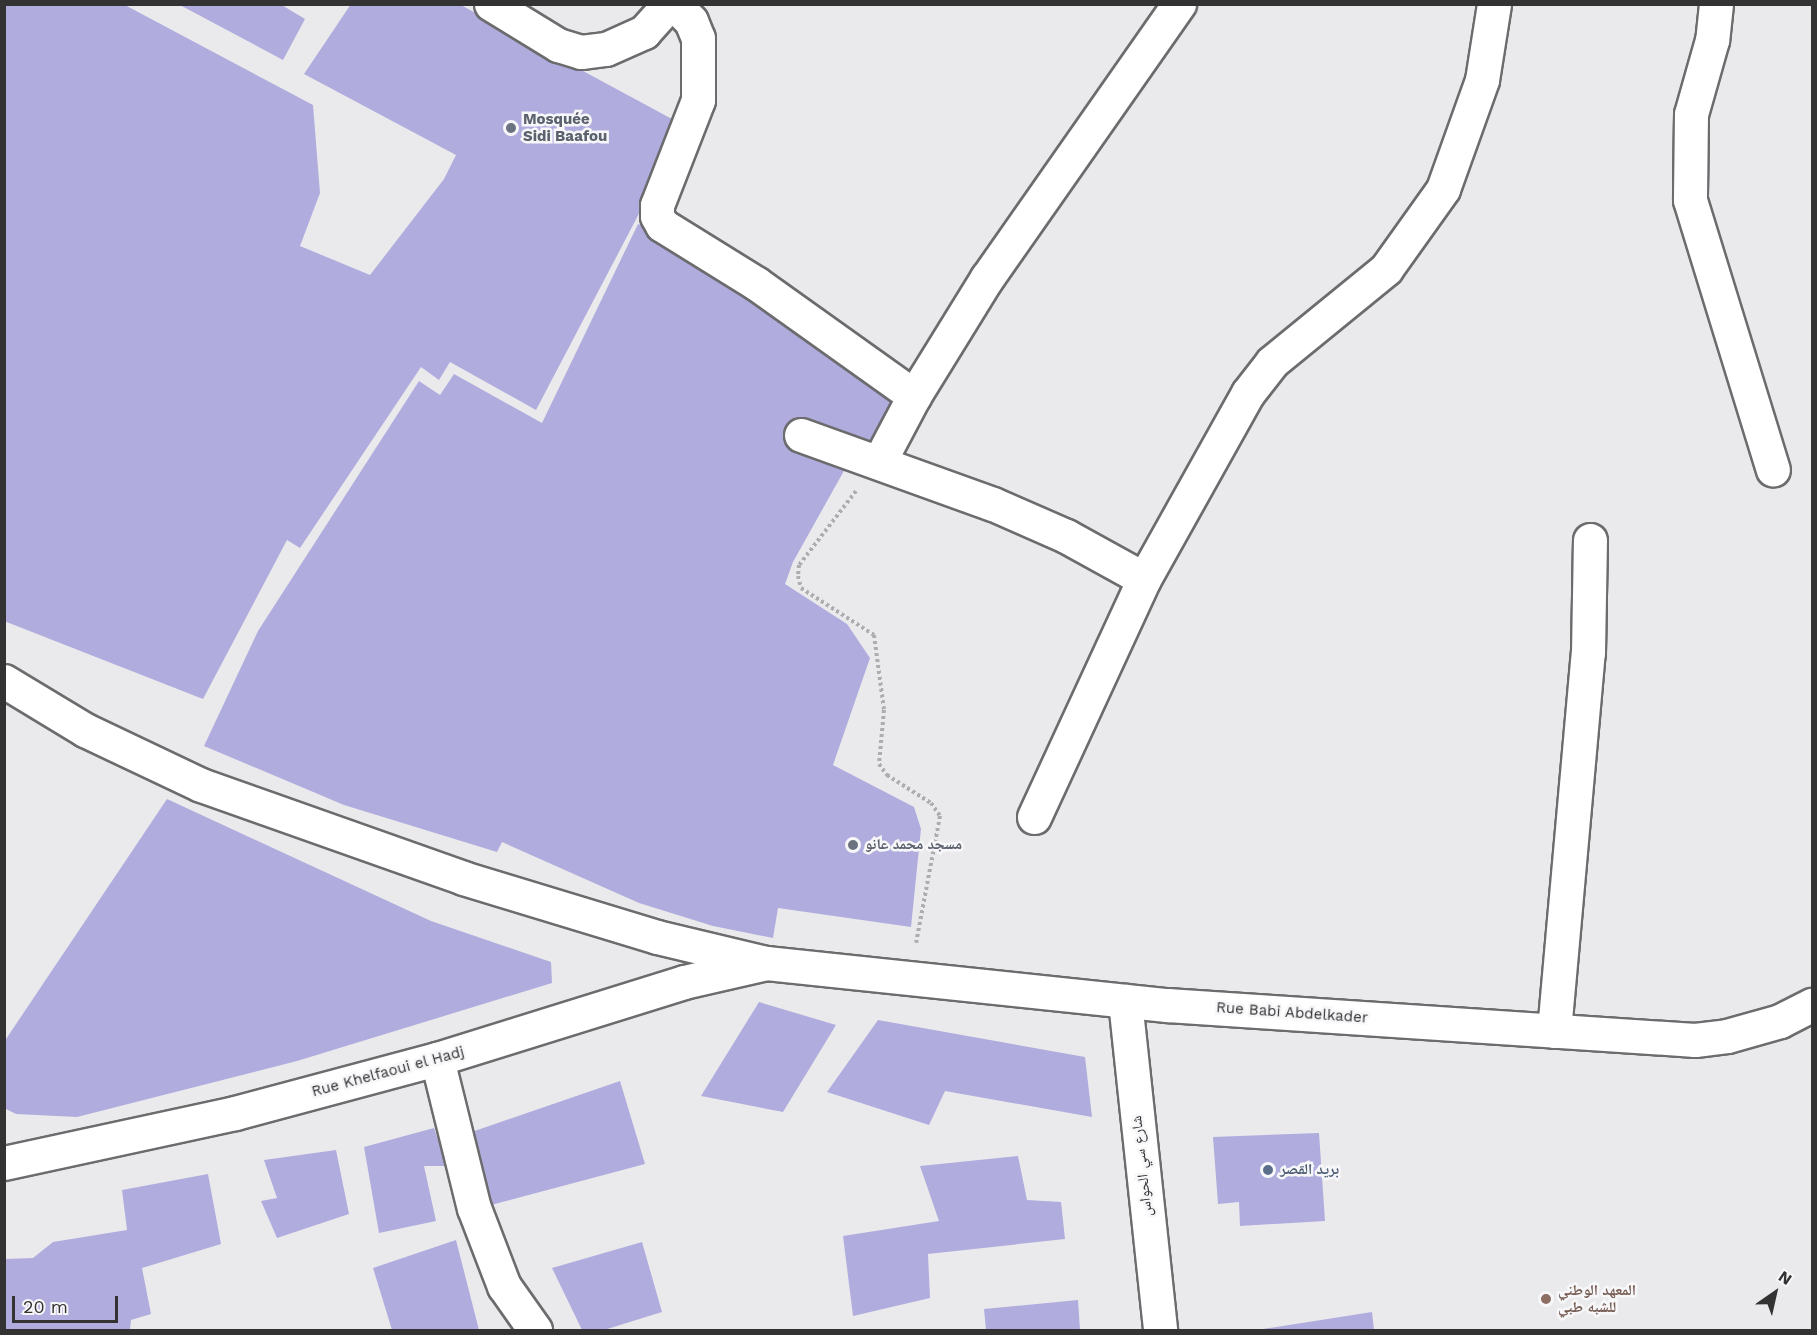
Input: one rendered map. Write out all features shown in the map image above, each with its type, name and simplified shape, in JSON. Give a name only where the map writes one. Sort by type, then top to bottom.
[{"type":"street","points":[[505,8],[558,45],[581,52],[606,49],[644,32],[669,4]]},
{"type":"street","points":[[674,4],[691,21],[698,38],[698,100],[657,205],[657,216],[662,225],[757,285],[914,396]]},
{"type":"street","points":[[879,462],[914,396],[987,278],[1179,4]]},
{"type":"street","points":[[1034,817],[1144,579],[1248,393],[1272,362],[1386,269],[1443,189],[1482,80],[1494,4]]},
{"type":"street","points":[[1716,4],[1712,40],[1691,114],[1689,200],[1773,469]]},
{"type":"street","points":[[801,435],[993,504],[1066,536],[1144,579]]},
{"type":"street","points":[[1554,1031],[1588,652],[1590,540]]},
{"type":"street","points":[[4,681],[86,730],[201,785],[463,878],[657,937],[766,963]]},
{"type":"street","name":"Rue Babi Abdelkader","points":[[766,963],[910,975],[1125,1000],[1695,1040],[1728,1036],[1780,1021],[1812,1005]]},
{"type":"street","name":"Rue Khelfaoui el Hadj","points":[[4,1163],[235,1113],[437,1059],[684,982],[766,963]]},
{"type":"street","name":"شارع سي الحواس","points":[[1125,1000],[1160,1330]]},
{"type":"street","points":[[437,1059],[474,1208],[504,1286],[535,1330]]},
{"type":"path","points":[[879,462],[799,565],[798,576],[801,588],[874,635],[884,710],[879,764],[887,775],[931,803],[940,816],[910,975]]},
{"type":"building","points":[[4,4],[123,4],[313,105],[320,193],[300,246],[370,275],[444,179],[456,155],[304,74],[351,4],[459,4],[685,126],[536,410],[450,362],[439,380],[421,367],[300,548],[287,540],[203,699],[4,621]]},
{"type":"building","points":[[178,4],[280,4],[305,19],[283,60]]},
{"type":"building","points":[[638,224],[683,241],[902,403],[880,445],[796,419],[786,437],[845,469],[793,562],[785,584],[847,624],[870,658],[833,765],[914,807],[921,829],[911,927],[778,908],[773,938],[713,926],[639,903],[502,842],[497,852],[344,805],[204,746],[258,631],[419,381],[440,395],[454,374],[542,423]]},
{"type":"building","points":[[167,799],[431,921],[551,962],[552,983],[297,1061],[77,1117],[16,1114],[4,1108],[4,1042]]},
{"type":"building","points":[[759,1002],[836,1025],[783,1112],[701,1096]]},
{"type":"building","points":[[878,1020],[1085,1057],[1092,1117],[945,1091],[929,1125],[827,1092]]},
{"type":"building","points":[[620,1081],[645,1164],[487,1206],[463,1135]]},
{"type":"building","points":[[434,1128],[447,1166],[424,1166],[436,1221],[379,1233],[364,1147]]},
{"type":"building","name":"بريد القصر","points":[[1319,1133],[1325,1221],[1240,1226],[1239,1202],[1218,1204],[1213,1137]]},
{"type":"building","points":[[336,1150],[349,1214],[277,1238],[261,1201],[277,1198],[264,1160]]},
{"type":"building","points":[[1018,1156],[1027,1200],[1061,1202],[1065,1239],[928,1254],[930,1298],[853,1316],[843,1236],[939,1221],[920,1166]]},
{"type":"building","points":[[208,1174],[221,1244],[142,1268],[151,1314],[131,1320],[130,1330],[4,1330],[4,1259],[33,1258],[53,1242],[127,1230],[122,1190]]},
{"type":"building","points":[[456,1240],[479,1330],[392,1330],[373,1268]]},
{"type":"building","points":[[642,1242],[662,1312],[604,1330],[582,1330],[552,1268]]},
{"type":"building","points":[[1078,1300],[1080,1330],[986,1330],[984,1309]]},
{"type":"building","points":[[1372,1312],[1374,1330],[1263,1330],[1263,1329]]},
{"type":"place","name":"Mosquée Sidi Baafou","points":[[511,128]]},
{"type":"place","name":"مسجد محمد عانو","points":[[853,845]]},
{"type":"place","name":"بريد القصر","points":[[1268,1170]]},
{"type":"place","name":"المعهد الوطني للشبه طبي","points":[[1546,1299]]}]
